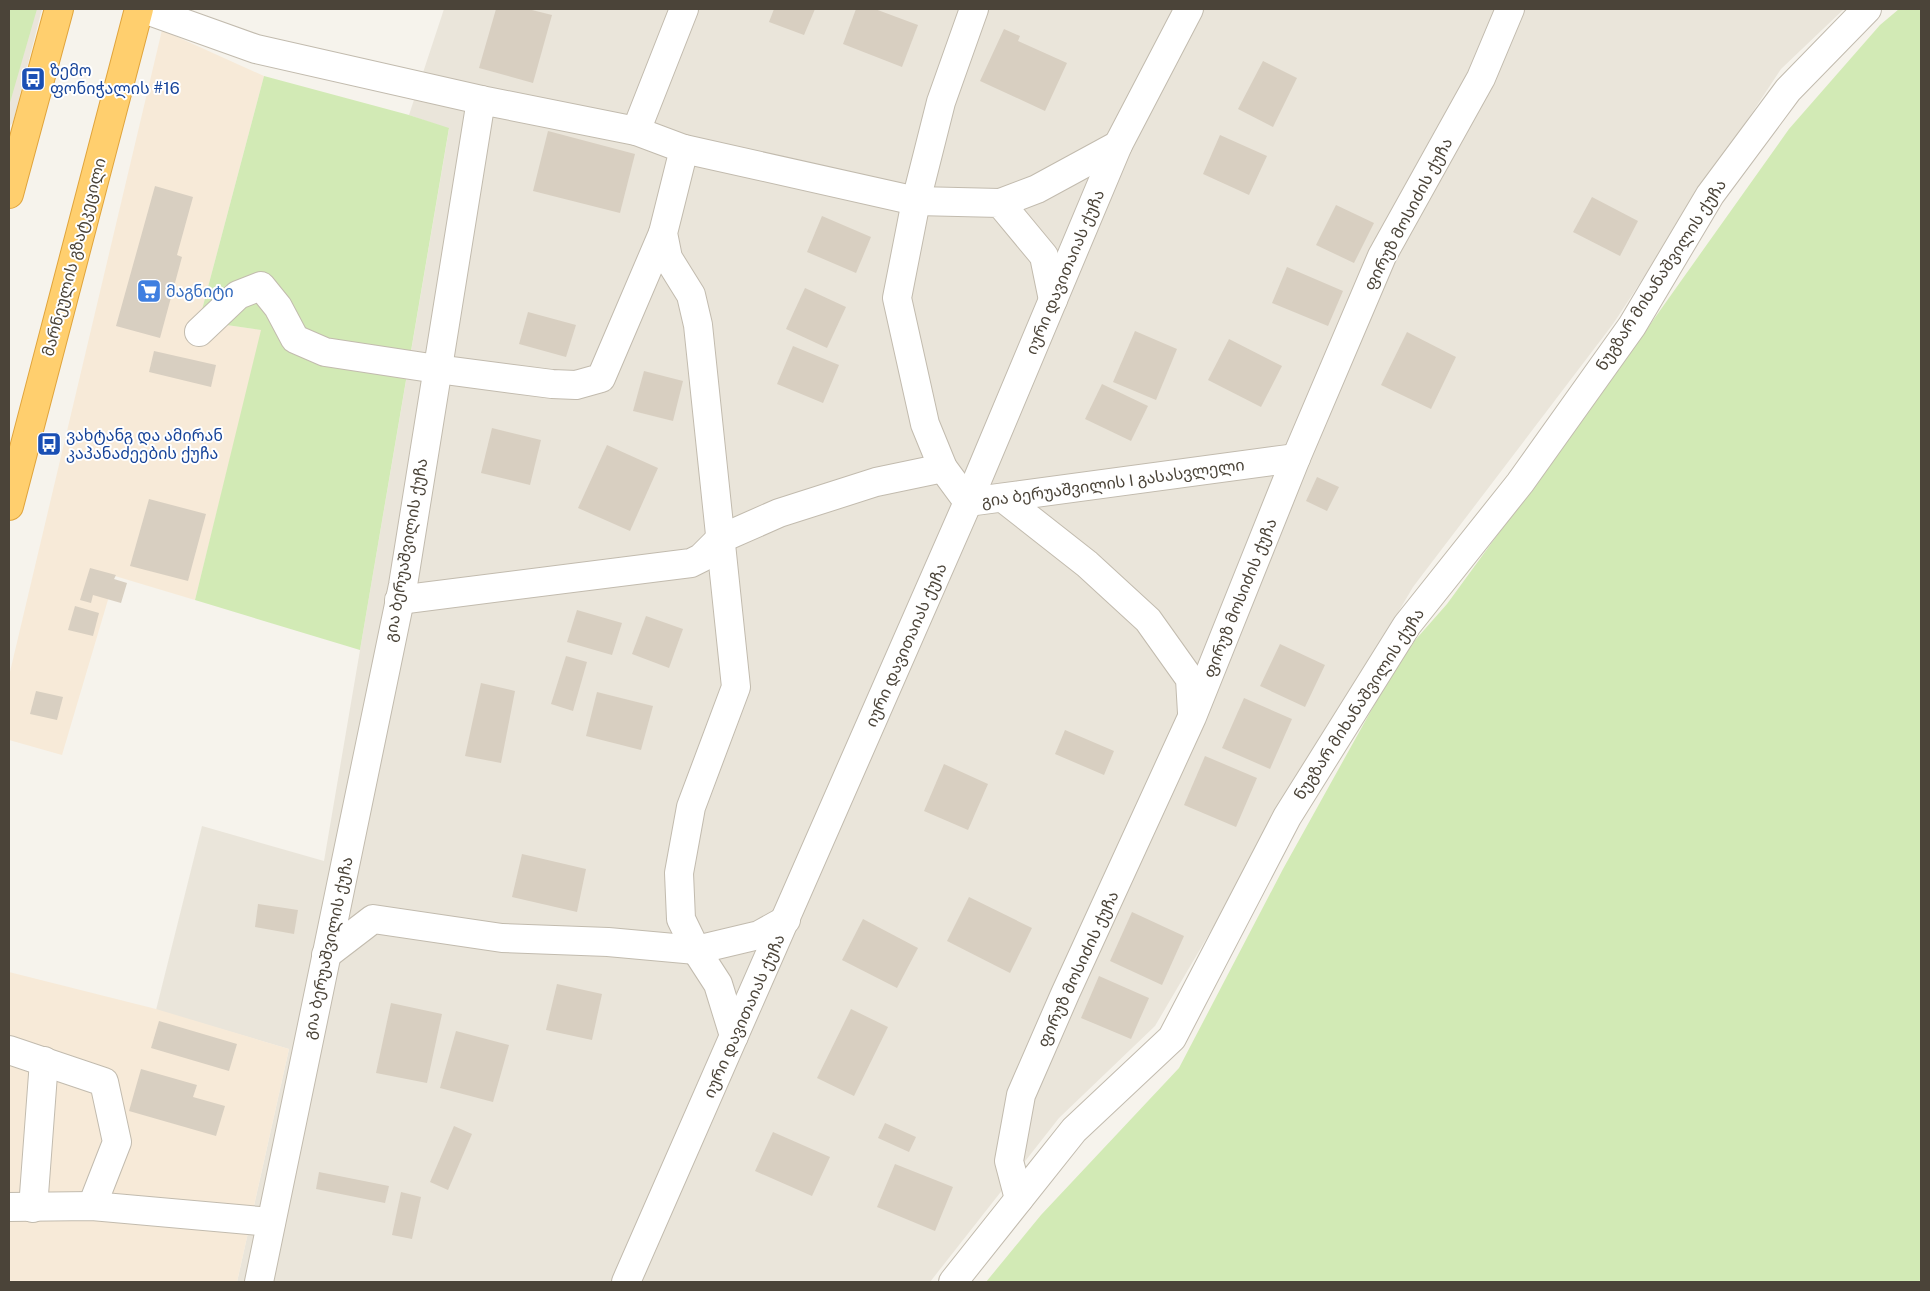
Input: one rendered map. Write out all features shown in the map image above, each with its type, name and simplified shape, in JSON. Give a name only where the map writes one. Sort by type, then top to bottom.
[{"type":"highway","points":[[9,194],[59,9]]},
{"type":"highway","name":"მარნეულის გზატკეცილი","points":[[9,506],[139,9]]},
{"type":"street","points":[[144,9],[256,49],[481,100],[636,131],[684,149],[916,201],[1000,203],[1037,189],[1118,144]]},
{"type":"street","points":[[636,131],[684,9]]},
{"type":"street","name":"გია ბერუაშვილის I გასასვლელი","points":[[974,9],[940,102],[916,201],[897,298],[924,424],[943,468],[968,502],[1296,458]]},
{"type":"street","name":"იური დავითაიას ქუჩა","points":[[626,1282],[968,502],[1118,144],[1189,9]]},
{"type":"street","name":"ფირუზ მოსიძის ქუჩა","points":[[1019,1199],[1009,1161],[1021,1095],[1065,994],[1192,717],[1296,458],[1382,256],[1481,78],[1510,9]]},
{"type":"street","name":"ნუგზარ მიხანაშვილის ქუჩა","points":[[953,1282],[1074,1130],[1172,1038],[1287,817],[1407,625],[1520,483],[1632,326],[1710,195],[1788,90],[1867,9]]},
{"type":"street","name":"გია ბერუაშვილის ქუჩა","points":[[259,1282],[399,600],[481,100]]},
{"type":"street","points":[[199,332],[238,295],[261,286],[278,307],[295,339],[324,352],[552,384],[576,385],[601,378],[663,233],[684,149]]},
{"type":"street","points":[[1000,203],[1044,256],[1053,300]]},
{"type":"street","points":[[663,233],[668,258],[691,295],[698,325],[736,688],[691,807],[679,873],[681,919],[696,950],[718,984],[734,1036]]},
{"type":"street","points":[[399,600],[691,563],[701,558],[720,539],[788,510],[876,482],[943,468]]},
{"type":"street","points":[[1004,498],[1087,564],[1148,620],[1190,679],[1192,717]]},
{"type":"street","points":[[326,955],[373,919],[502,938],[608,942],[696,950],[759,935],[786,920]]},
{"type":"street","points":[[9,1050],[104,1082],[118,1142],[92,1206]]},
{"type":"street","points":[[44,1061],[21,1207],[92,1206],[271,1222]]},
{"type":"shaded area","points":[[9,9],[42,9],[13,122],[9,127]]},
{"type":"shaded area","points":[[444,9],[1844,9],[1781,69],[1613,324],[1413,587],[1155,1026],[1059,1118],[930,1282],[237,1282],[289,1049],[156,1010],[202,826],[324,861],[449,129],[409,115]]},
{"type":"shaded area","points":[[162,30],[264,76],[199,321],[262,330],[195,600],[115,576],[62,755],[9,740],[9,676]]},
{"type":"shaded area","points":[[9,972],[156,1009],[289,1049],[237,1282],[9,1282]]},
{"type":"green space","points":[[9,9],[37,9],[9,106]]},
{"type":"green space","points":[[1899,9],[1921,9],[1921,1282],[986,1282],[1041,1215],[1179,1068],[1283,869],[1402,655],[1447,604],[1622,364],[1789,129],[1880,25]]},
{"type":"green space","points":[[264,76],[409,115],[449,128],[360,650],[195,600],[261,330],[199,321]]},
{"type":"building","points":[[496,9],[528,9],[552,15],[533,83],[479,68]]},
{"type":"building","points":[[774,9],[815,9],[804,35],[769,22]]},
{"type":"building","points":[[856,9],[875,9],[918,25],[902,67],[843,44]]},
{"type":"building","points":[[1004,29],[1020,36],[1018,41],[1067,63],[1045,111],[980,81]]},
{"type":"building","points":[[1263,61],[1297,78],[1273,127],[1238,109]]},
{"type":"building","points":[[548,131],[635,154],[620,213],[533,191]]},
{"type":"building","points":[[1220,135],[1267,156],[1249,195],[1203,174]]},
{"type":"building","name":"მაგნიტი","points":[[155,186],[193,197],[177,255],[182,257],[160,338],[116,326]]},
{"type":"building","points":[[1592,197],[1638,221],[1620,256],[1573,232]]},
{"type":"building","points":[[1336,205],[1374,223],[1354,263],[1316,245]]},
{"type":"building","points":[[822,216],[871,237],[856,273],[807,252]]},
{"type":"building","points":[[1287,267],[1343,291],[1328,326],[1272,303]]},
{"type":"building","points":[[805,288],[846,307],[827,348],[786,329]]},
{"type":"building","points":[[528,312],[576,325],[566,357],[519,344]]},
{"type":"building","points":[[1135,331],[1177,349],[1156,400],[1113,382]]},
{"type":"building","points":[[1407,332],[1456,357],[1431,409],[1381,385]]},
{"type":"building","points":[[1229,339],[1282,366],[1261,407],[1208,380]]},
{"type":"building","points":[[793,346],[839,365],[823,403],[777,384]]},
{"type":"building","points":[[154,351],[216,365],[211,387],[149,372]]},
{"type":"building","points":[[644,371],[683,381],[673,421],[633,411]]},
{"type":"building","points":[[1102,384],[1148,406],[1131,441],[1085,419]]},
{"type":"building","points":[[492,428],[541,440],[530,485],[481,473]]},
{"type":"building","points":[[607,445],[658,468],[630,531],[578,508]]},
{"type":"building","points":[[1317,477],[1339,487],[1327,511],[1306,501]]},
{"type":"building","points":[[149,499],[206,514],[188,581],[130,566]]},
{"type":"building","points":[[90,568],[116,575],[114,579],[127,583],[121,603],[93,595],[91,603],[80,600]]},
{"type":"building","points":[[75,606],[99,613],[93,636],[68,630]]},
{"type":"building","points":[[577,610],[622,623],[612,655],[567,642]]},
{"type":"building","points":[[646,616],[683,629],[669,668],[632,654]]},
{"type":"building","points":[[1280,644],[1325,665],[1305,707],[1260,686]]},
{"type":"building","points":[[566,656],[587,662],[573,711],[551,704]]},
{"type":"building","points":[[481,683],[515,691],[501,763],[465,756]]},
{"type":"building","points":[[36,691],[63,697],[57,720],[30,714]]},
{"type":"building","points":[[597,692],[653,706],[641,750],[586,736]]},
{"type":"building","points":[[1244,698],[1292,719],[1270,769],[1222,748]]},
{"type":"building","points":[[1065,730],[1114,751],[1104,775],[1055,754]]},
{"type":"building","points":[[1205,756],[1257,778],[1236,827],[1184,805]]},
{"type":"building","points":[[944,764],[988,784],[968,830],[924,811]]},
{"type":"building","points":[[522,854],[586,869],[577,912],[512,897]]},
{"type":"building","points":[[969,897],[1032,928],[1010,973],[947,941]]},
{"type":"building","points":[[258,904],[298,910],[294,934],[255,927]]},
{"type":"building","points":[[1132,912],[1184,936],[1162,985],[1110,961]]},
{"type":"building","points":[[863,919],[918,948],[897,988],[842,960]]},
{"type":"building","points":[[1099,976],[1149,998],[1131,1039],[1081,1018]]},
{"type":"building","points":[[557,984],[602,994],[592,1040],[546,1030]]},
{"type":"building","points":[[391,1003],[442,1014],[427,1083],[376,1073]]},
{"type":"building","points":[[851,1009],[888,1027],[854,1096],[817,1078]]},
{"type":"building","points":[[159,1021],[237,1044],[229,1071],[151,1048]]},
{"type":"building","points":[[456,1031],[509,1045],[493,1102],[440,1088]]},
{"type":"building","points":[[141,1069],[197,1085],[193,1097],[225,1106],[216,1136],[129,1111]]},
{"type":"building","points":[[885,1123],[916,1137],[909,1152],[878,1138]]},
{"type":"building","points":[[454,1126],[472,1134],[448,1190],[430,1182]]},
{"type":"building","points":[[773,1132],[830,1157],[812,1196],[755,1171]]},
{"type":"building","points":[[895,1164],[953,1187],[935,1231],[877,1207]]},
{"type":"building","points":[[319,1172],[389,1186],[385,1203],[316,1189]]},
{"type":"building","points":[[401,1192],[421,1197],[412,1239],[392,1235]]},
{"type":"place","name":"ზემო ფონიჭალის #16","points":[[33,79]]},
{"type":"place","name":"მაგნიტი","points":[[149,291]]},
{"type":"place","name":"ვახტანგ და ამირან კაპანაძეების ქუჩა","points":[[49,444]]}]
